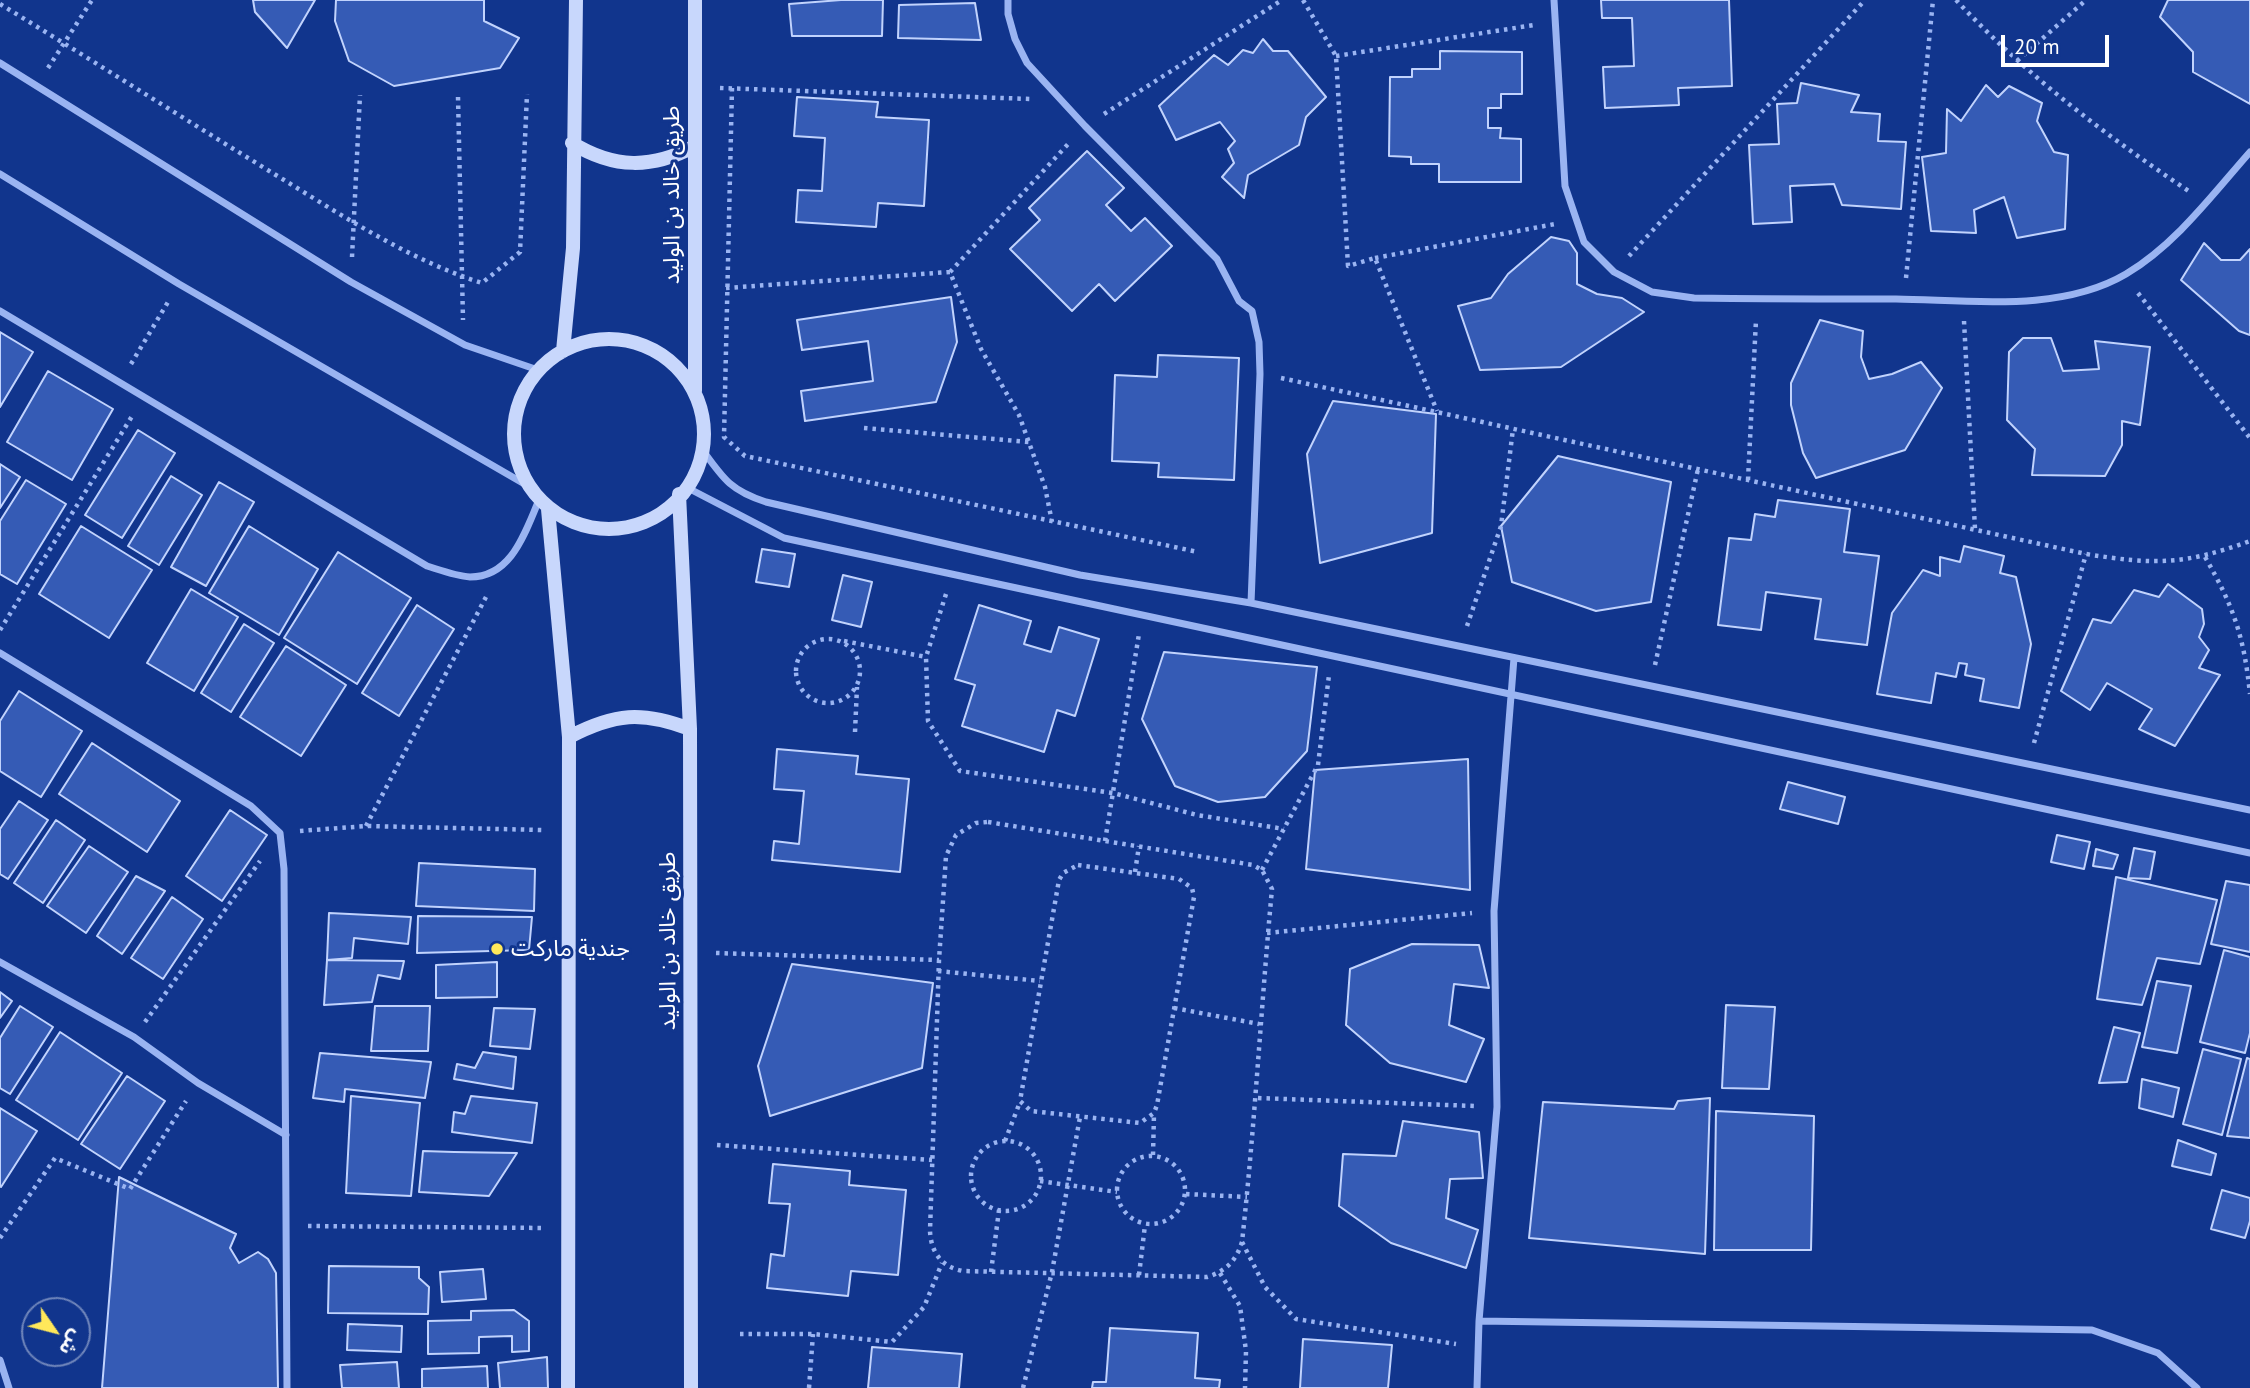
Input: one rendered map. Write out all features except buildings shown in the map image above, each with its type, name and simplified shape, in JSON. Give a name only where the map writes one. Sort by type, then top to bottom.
[{"type":"street","points":[[563,351],[573,248],[572,143],[576,0]]},
{"type":"street","name":"طريق خالد بن الوليد","points":[[695,0],[695,391]]},
{"type":"street","points":[[1008,0],[1008,14],[1015,39],[1027,63],[1085,126],[1217,259],[1239,301],[1252,311],[1259,342],[1259,374],[1251,603]]},
{"type":"street","points":[[1554,0],[1565,186],[1584,243],[1614,272],[1652,292],[1694,298],[1963,300],[2029,300],[2078,293],[2124,275],[2164,247],[2250,152]]},
{"type":"street","points":[[0,64],[351,282],[465,345],[538,370]]},
{"type":"street","points":[[572,143],[611,162],[633,164],[654,163],[695,146]]},
{"type":"street","points":[[0,174],[179,284],[528,486]]},
{"type":"street","points":[[0,311],[427,566],[470,577],[500,569],[520,544],[544,505]]},
{"type":"street","points":[[622,339],[652,348],[677,366],[695,391],[705,421],[704,452],[697,475],[661,515],[634,527],[604,530],[574,524],[544,505],[528,486],[516,457],[514,426],[522,397],[538,370],[563,351],[592,340],[622,339]]},
{"type":"street","points":[[704,452],[726,483],[745,495],[766,502],[1080,575],[1251,603],[2250,810]]},
{"type":"street","points":[[683,490],[784,538],[2250,853]]},
{"type":"street","name":"طريق خالد بن الوليد","points":[[683,490],[690,729],[691,1388]]},
{"type":"street","points":[[544,505],[569,737],[568,1388]]},
{"type":"street","points":[[0,653],[251,806],[280,833],[284,869],[287,1388]]},
{"type":"street","points":[[1477,1388],[1479,1321],[1497,1107],[1494,911],[1514,658]]},
{"type":"street","points":[[569,737],[597,722],[628,716],[661,718],[690,729]]},
{"type":"street","points":[[0,962],[134,1037],[198,1083],[286,1135]]},
{"type":"street","points":[[1479,1321],[2092,1330],[2158,1353],[2197,1388]]},
{"type":"street","points":[[0,1360],[9,1388]]},
{"type":"path","points":[[36,86],[92,0]]},
{"type":"path","points":[[694,285],[727,288],[950,272],[1085,126],[1282,0]]},
{"type":"path","points":[[1303,0],[1336,56],[1348,265],[1577,220]]},
{"type":"path","points":[[1614,272],[1865,0]]},
{"type":"path","points":[[1904,299],[1933,0]]},
{"type":"path","points":[[1955,0],[2017,61],[2107,137],[2205,203]]},
{"type":"path","points":[[2017,61],[2086,0]]},
{"type":"path","points":[[0,4],[125,84],[354,223],[460,276],[482,283],[520,252],[527,94]]},
{"type":"path","points":[[1336,56],[1555,22]]},
{"type":"path","points":[[695,86],[1060,100]]},
{"type":"path","points":[[732,88],[724,437],[744,456],[1198,552]]},
{"type":"path","points":[[351,282],[360,94]]},
{"type":"path","points":[[458,97],[460,276],[465,345]]},
{"type":"path","points":[[1375,258],[1437,412]]},
{"type":"path","points":[[950,272],[981,349],[1019,415],[1045,487],[1052,522]]},
{"type":"path","points":[[2124,275],[2250,438]]},
{"type":"path","points":[[119,384],[179,284]]},
{"type":"path","points":[[1748,480],[1757,299]]},
{"type":"path","points":[[1963,300],[1975,530]]},
{"type":"path","points":[[1259,374],[2086,554],[2145,563],[2205,557],[2250,541]]},
{"type":"path","points":[[0,630],[143,398]]},
{"type":"path","points":[[864,428],[1028,442]]},
{"type":"path","points":[[1460,647],[1501,526],[1513,429]]},
{"type":"path","points":[[1651,687],[1699,469]]},
{"type":"path","points":[[2029,765],[2086,554]]},
{"type":"path","points":[[2205,557],[2229,600],[2245,647],[2250,694]]},
{"type":"path","points":[[366,826],[500,569]]},
{"type":"path","points":[[948,590],[926,657],[928,721],[960,771],[1113,793],[1197,815],[1284,829]]},
{"type":"path","points":[[1105,841],[1142,616]]},
{"type":"path","points":[[857,684],[842,699],[821,702],[811,698],[798,681],[798,660],[811,643],[832,639],[926,657]]},
{"type":"path","points":[[832,639],[850,647],[856,655],[860,674],[857,684],[855,732]]},
{"type":"path","points":[[1262,870],[1318,765],[1331,657]]},
{"type":"path","points":[[988,822],[1105,841],[1253,864],[1262,870],[1272,889],[1259,1024],[1258,1098],[1242,1242],[1238,1255],[1220,1273],[1207,1277],[963,1271],[942,1263],[930,1242],[938,971],[946,856],[956,835],[966,827],[988,822]]},
{"type":"path","points":[[134,1037],[280,833],[366,826],[568,831]]},
{"type":"path","points":[[1135,872],[1139,846]]},
{"type":"path","points":[[1005,1141],[1020,1101],[1059,880],[1063,873],[1077,865],[1179,878],[1192,888],[1194,897],[1154,1113],[1153,1155]]},
{"type":"path","points":[[1267,933],[1494,911]]},
{"type":"path","points":[[690,952],[939,960]]},
{"type":"path","points":[[938,971],[1040,981]]},
{"type":"path","points":[[1174,1008],[1259,1024]]},
{"type":"path","points":[[0,1238],[55,1158],[126,1190],[131,1189],[198,1083]]},
{"type":"path","points":[[1258,1098],[1497,1107]]},
{"type":"path","points":[[1020,1101],[1031,1111],[1140,1123],[1154,1113]]},
{"type":"path","points":[[1023,1388],[1052,1272],[1080,1117]]},
{"type":"path","points":[[1005,1141],[1027,1149],[1036,1157],[1040,1181],[1030,1201],[1010,1211],[999,1210],[980,1200],[974,1190],[971,1168],[984,1149],[1005,1141]]},
{"type":"path","points":[[691,1143],[932,1160]]},
{"type":"path","points":[[1153,1155],[1174,1163],[1185,1182],[1186,1194],[1176,1214],[1156,1225],[1145,1224],[1125,1213],[1116,1192],[1118,1180],[1131,1162],[1153,1155]]},
{"type":"path","points":[[1040,1181],[1066,1187],[1116,1192]]},
{"type":"path","points":[[1186,1194],[1247,1197]]},
{"type":"path","points":[[991,1272],[999,1210]]},
{"type":"path","points":[[1139,1275],[1145,1224]]},
{"type":"path","points":[[286,1226],[568,1228]]},
{"type":"path","points":[[1242,1242],[1265,1286],[1296,1319],[1478,1348]]},
{"type":"path","points":[[740,1334],[813,1334],[892,1342],[924,1307],[942,1263]]},
{"type":"path","points":[[1220,1273],[1240,1306],[1246,1351],[1245,1388]]},
{"type":"path","points":[[809,1388],[813,1334]]},
{"type":"place","name":"جندية ماركت","points":[[497,949]]}]
